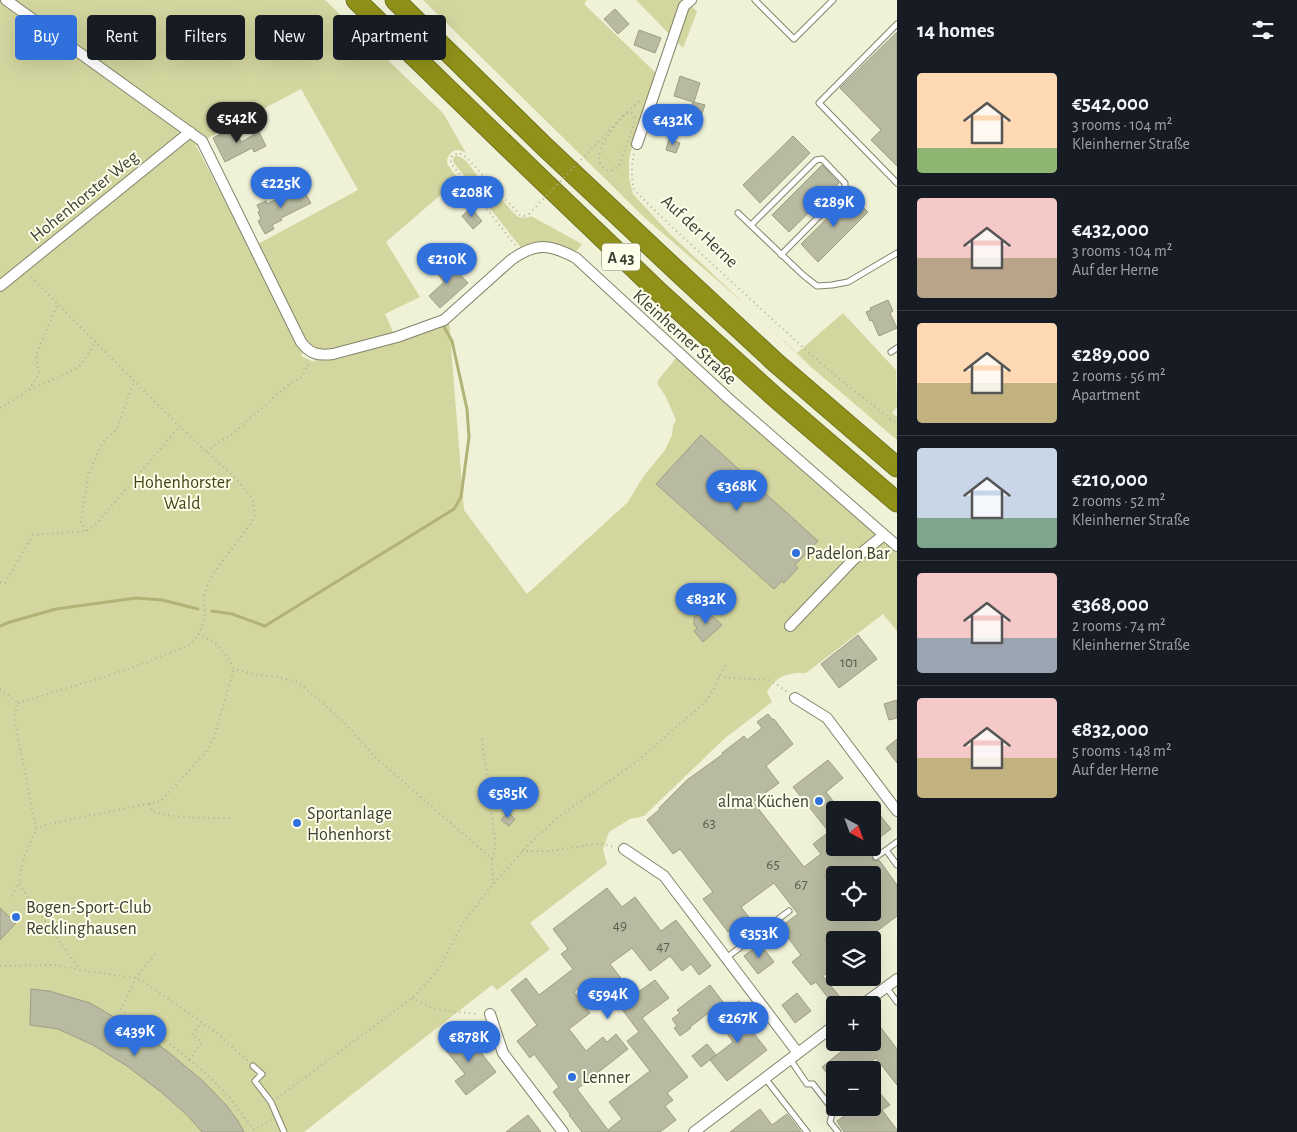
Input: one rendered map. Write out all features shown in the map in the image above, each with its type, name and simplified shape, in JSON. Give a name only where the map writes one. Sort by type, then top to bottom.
[{"type":"highway","name":"A 43","points":[[356,0],[654,287],[776,398],[897,502]]},
{"type":"highway","name":"A 43","points":[[395,0],[545,147],[670,265],[775,362],[897,466]]},
{"type":"street","points":[[6,0],[202,141],[301,342],[313,354]]},
{"type":"street","points":[[637,144],[684,2]]},
{"type":"street","name":"Hohenhorster Weg","points":[[0,286],[190,132]]},
{"type":"street","name":"Kleinherner Straße","points":[[313,354],[332,354],[397,337],[444,320],[511,260],[530,249],[548,247],[567,253],[576,258],[729,399],[897,546]]},
{"type":"street","points":[[790,626],[854,559],[884,535]]},
{"type":"street","points":[[795,698],[827,718],[897,811]]},
{"type":"street","points":[[624,849],[664,876],[726,958],[794,1056]]},
{"type":"street","points":[[874,996],[897,979]]},
{"type":"street","points":[[490,1014],[503,1053],[562,1132]]},
{"type":"street","points":[[694,1132],[826,1032]]},
{"type":"lane","points":[[755,0],[794,39],[834,0]]},
{"type":"lane","points":[[897,24],[819,103],[897,183]]},
{"type":"lane","points":[[750,225],[816,160],[822,159],[845,183],[845,190],[781,254]]},
{"type":"lane","points":[[738,214],[817,286],[848,282],[897,252]]},
{"type":"lane","points":[[890,352],[897,348]]},
{"type":"lane","points":[[876,857],[897,842]]},
{"type":"lane","points":[[886,850],[897,865]]},
{"type":"lane","points":[[726,958],[789,910]]},
{"type":"lane","points":[[886,987],[897,1002]]},
{"type":"lane","points":[[794,1056],[807,1084],[813,1084],[833,1110],[830,1122],[838,1132]]},
{"type":"lane","points":[[254,1066],[262,1074],[255,1081],[271,1102],[284,1132]]},
{"type":"lane","points":[[765,1078],[807,1132]]},
{"type":"path","points":[[521,253],[453,166],[451,162],[452,156],[459,153],[466,156],[520,215],[524,216],[622,116],[627,113],[631,113],[635,118],[634,124],[620,164],[615,170],[604,169],[599,161],[599,154],[608,136],[627,111],[640,100],[652,100]]},
{"type":"path","name":"Auf der Herne","points":[[637,144],[632,165],[634,190],[808,352],[897,424]]},
{"type":"path","points":[[18,704],[150,661],[191,644],[198,634],[205,616],[204,594],[212,576],[251,523],[255,514],[252,498],[237,480],[179,426],[22,268]]},
{"type":"path","points":[[28,390],[39,373],[36,355],[58,303]]},
{"type":"path","points":[[0,408],[28,390],[64,375],[81,365],[96,342]]},
{"type":"path","points":[[207,452],[288,386],[302,377],[313,354]]},
{"type":"path","points":[[86,532],[82,522],[88,476],[102,443],[117,429],[134,380]]},
{"type":"path","points":[[0,582],[5,583],[33,535],[86,532],[96,524],[179,426]]},
{"type":"path","points":[[36,829],[48,824],[160,801],[205,753],[214,738],[234,670],[227,656],[214,642],[198,634]]},
{"type":"path","points":[[271,1102],[412,998],[440,967],[461,926],[493,884],[522,851],[557,818],[635,763],[705,702],[727,663]]},
{"type":"path","points":[[234,670],[298,682],[344,722],[376,758],[492,859]]},
{"type":"path","points":[[719,677],[771,680],[795,698]]},
{"type":"path","points":[[0,689],[18,704]]},
{"type":"path","points":[[12,896],[18,883],[24,858],[36,829],[14,717],[18,704]]},
{"type":"path","points":[[482,739],[495,839],[492,859],[493,884]]},
{"type":"path","points":[[150,804],[151,811],[164,815],[186,818],[233,818]]},
{"type":"path","points":[[522,851],[551,851],[595,844],[624,849]]},
{"type":"path","points":[[18,883],[80,970]]},
{"type":"path","points":[[155,954],[136,978],[121,1009],[168,1042],[189,1060],[227,1096],[254,1130],[278,1116]]},
{"type":"path","points":[[0,966],[57,965],[136,978],[217,1032],[254,1066]]},
{"type":"path","points":[[412,998],[433,1008],[490,1014]]},
{"type":"path","points":[[189,1060],[202,1042],[192,1035],[202,1022]]},
{"type":"green space","name":"Hohenhorster Wald","points":[[0,0],[325,0],[341,15],[333,15],[333,60],[388,60],[443,113],[466,153],[455,150],[448,158],[448,165],[459,179],[386,242],[420,297],[385,314],[394,334],[330,352],[315,348],[302,335],[256,245],[358,190],[301,89],[196,146],[304,350],[301,356],[314,362],[316,358],[327,360],[397,340],[449,321],[464,510],[527,594],[628,502],[643,477],[665,450],[676,420],[666,397],[657,383],[677,357],[897,550],[897,631],[883,614],[806,673],[783,676],[775,682],[767,692],[772,702],[724,739],[644,816],[630,819],[609,832],[603,849],[607,864],[530,923],[550,949],[497,990],[492,985],[304,1132],[0,1132]]},
{"type":"green space","points":[[423,0],[587,0],[584,4],[657,74],[634,139],[629,159],[629,178],[633,194],[669,233],[744,303],[645,218],[446,23],[446,15],[438,15]]},
{"type":"green space","points":[[636,0],[686,0],[697,12],[683,48]]},
{"type":"green space","points":[[456,156],[465,160],[486,187],[494,192],[518,217],[527,218],[531,216],[582,244],[575,253],[522,249],[489,207],[485,199],[454,163],[453,160]]},
{"type":"green space","points":[[843,313],[896,370],[897,407],[892,413],[897,417],[897,440],[811,367],[757,316],[797,353]]},
{"type":"building","points":[[615,9],[629,24],[618,34],[604,19]]},
{"type":"building","points":[[639,30],[661,38],[655,53],[634,45]]},
{"type":"building","points":[[897,32],[897,166],[871,140],[881,130],[840,88]]},
{"type":"building","points":[[680,76],[700,83],[694,102],[705,105],[701,116],[689,112],[693,102],[674,96]]},
{"type":"building","points":[[666,112],[684,118],[677,138],[659,132]]},
{"type":"building","points":[[234,127],[241,142],[259,132],[266,146],[254,152],[252,148],[225,162],[213,138]]},
{"type":"building","points":[[793,136],[810,153],[760,203],[743,185]]},
{"type":"building","points":[[669,139],[680,143],[676,153],[666,150]]},
{"type":"building","points":[[822,165],[839,183],[789,232],[772,215]]},
{"type":"building","points":[[302,188],[311,203],[281,218],[282,220],[272,225],[274,229],[265,234],[258,221],[261,219],[257,205],[266,201],[267,204],[279,198],[280,201]]},
{"type":"building","points":[[851,195],[868,212],[818,262],[801,244]]},
{"type":"building","points":[[471,208],[482,221],[473,229],[462,216]]},
{"type":"building","points":[[440,262],[450,273],[455,269],[468,283],[440,308],[429,296],[444,282],[433,268]]},
{"type":"building","points":[[888,300],[893,311],[890,313],[897,328],[879,336],[866,312],[871,310],[870,308]]},
{"type":"building","points":[[701,435],[818,541],[795,565],[798,568],[784,583],[782,581],[774,589],[656,484]]},
{"type":"building","points":[[703,611],[708,612],[722,625],[703,642],[694,631],[697,628],[694,624],[694,617]]},
{"type":"building","points":[[858,635],[877,659],[839,688],[821,664]]},
{"type":"building","points":[[897,700],[897,718],[889,720],[884,704]]},
{"type":"building","points":[[768,714],[793,744],[766,766],[779,783],[753,802],[804,867],[821,854],[813,844],[826,834],[826,856],[872,856],[873,860],[879,860],[897,885],[897,916],[877,931],[826,931],[826,940],[824,940],[826,943],[826,974],[823,976],[826,980],[826,986],[831,986],[839,996],[827,996],[816,982],[811,985],[792,962],[801,955],[780,927],[798,914],[774,883],[741,907],[752,921],[743,928],[740,923],[728,932],[703,899],[713,892],[680,849],[673,854],[647,820],[687,780],[744,736],[747,740],[762,728],[757,722]]},
{"type":"building","points":[[897,739],[897,763],[886,748]]},
{"type":"building","points":[[828,760],[843,778],[826,792],[833,801],[826,801],[826,828],[793,787]]},
{"type":"building","points":[[508,812],[515,819],[509,826],[501,820]]},
{"type":"building","points":[[881,816],[891,829],[881,836]]},
{"type":"building","points":[[607,888],[622,907],[635,897],[661,931],[676,920],[711,966],[699,975],[691,964],[682,971],[670,956],[650,971],[632,948],[610,964],[634,995],[655,980],[669,998],[642,1018],[688,1077],[667,1093],[673,1100],[665,1106],[676,1120],[660,1132],[582,1132],[553,1092],[559,1087],[534,1054],[530,1058],[517,1041],[537,1025],[511,990],[526,978],[539,995],[573,969],[561,954],[568,949],[553,929]],"holes":[[[587,980],[604,1002],[612,996],[639,1032],[627,1041],[650,1071],[609,1102],[622,1119],[608,1130],[577,1089],[628,1049],[616,1034],[607,1042],[603,1037],[586,1051],[569,1029],[590,1013],[574,992]]]},
{"type":"building","points":[[0,908],[16,923],[0,940]]},
{"type":"building","points":[[760,944],[774,962],[758,974],[744,956]]},
{"type":"building","points":[[710,985],[723,1002],[680,1036],[674,1028],[677,1026],[672,1019],[680,1013],[677,1010]]},
{"type":"building","points":[[31,989],[49,991],[90,1003],[143,1034],[203,1081],[227,1106],[244,1132],[202,1132],[188,1116],[161,1092],[127,1066],[93,1045],[58,1029],[30,1025]]},
{"type":"building","points":[[797,993],[811,1011],[795,1023],[782,1005]]},
{"type":"building","points":[[739,1001],[754,1022],[748,1026],[767,1050],[727,1081],[710,1060],[733,1042],[723,1028],[733,1020],[726,1011]]},
{"type":"building","points":[[881,1028],[897,1049],[897,1085],[881,1064],[881,1061],[876,1058],[872,1061],[829,1061],[842,1051],[881,1051]]},
{"type":"building","points":[[465,1032],[496,1072],[466,1095],[455,1081],[465,1074],[444,1048]]},
{"type":"building","points":[[707,1044],[716,1055],[701,1067],[692,1056]]},
{"type":"building","points":[[826,1064],[826,1072],[822,1067]]},
{"type":"building","points":[[881,1094],[890,1105],[882,1110],[897,1132],[844,1132],[837,1121],[844,1116],[881,1116]]},
{"type":"building","points":[[760,1109],[772,1125],[787,1114],[801,1132],[730,1132]]},
{"type":"building","points":[[528,1115],[541,1132],[506,1132]]},
{"type":"waterway","points":[[212,611],[232,614],[265,626],[454,509],[461,497],[469,437],[467,409],[452,341],[444,327]]},
{"type":"waterway","points":[[0,626],[56,609],[136,598],[162,600],[198,609]]},
{"type":"place","name":"Padelon Bar","points":[[796,553]]},
{"type":"place","name":"alma Küchen","points":[[819,801]]},
{"type":"place","name":"Sportanlage Hohenhorst","points":[[297,823]]},
{"type":"place","name":"Bogen-Sport-Club Recklinghausen","points":[[16,917]]},
{"type":"place","name":"Lenner","points":[[572,1077]]}]
